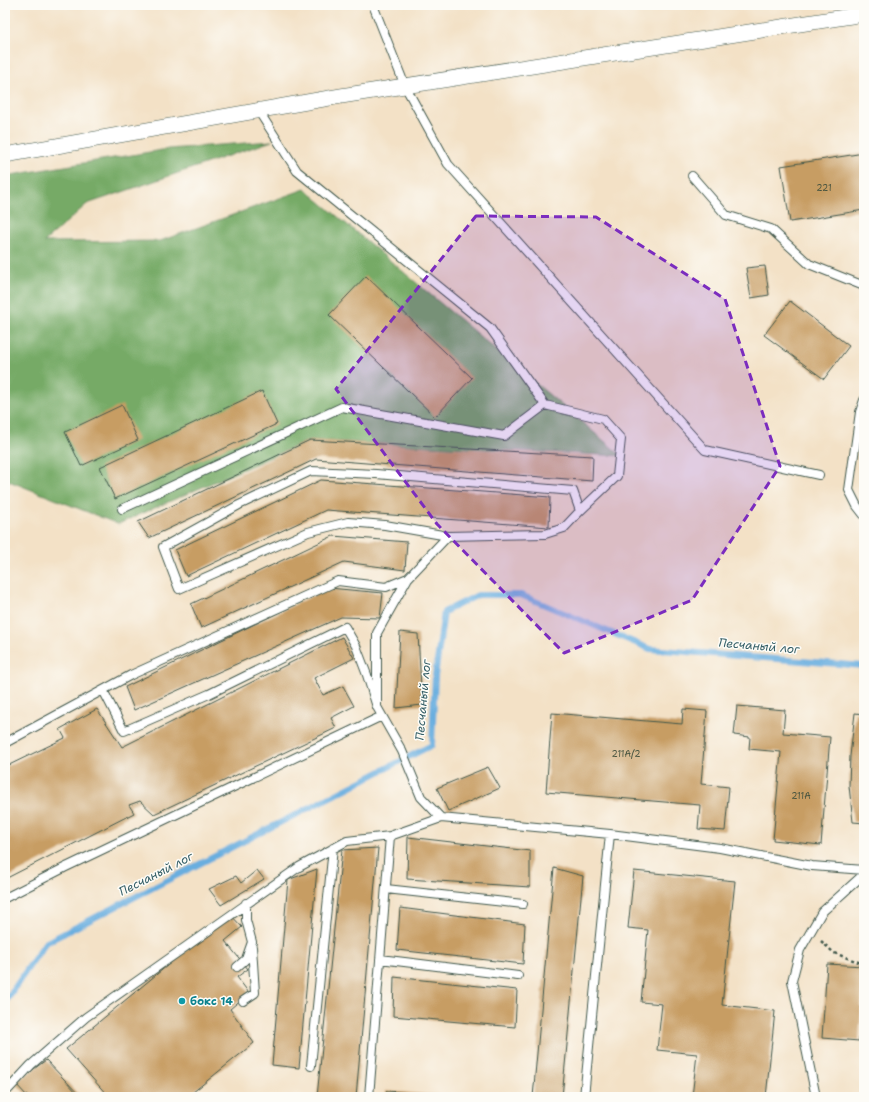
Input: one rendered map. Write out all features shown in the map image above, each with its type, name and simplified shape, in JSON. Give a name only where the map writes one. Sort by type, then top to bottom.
[{"type":"street","points":[[5,155],[258,110],[864,14]]},
{"type":"lane","points":[[373,5],[405,86],[448,164],[705,450],[819,474]]},
{"type":"lane","points":[[258,110],[297,171],[490,328],[545,406],[603,419],[621,439],[617,476],[564,528],[546,534],[448,536],[348,522],[308,532],[179,589],[163,547],[239,505],[311,471],[376,474],[573,491],[580,511]]},
{"type":"lane","points":[[692,176],[726,215],[771,229],[809,264],[864,286]]},
{"type":"lane","points":[[864,400],[860,412],[849,490],[857,506],[864,515]]},
{"type":"lane","points":[[122,509],[342,408],[504,436],[545,406]]},
{"type":"lane","points":[[377,707],[378,633],[408,578],[448,536]]},
{"type":"lane","points":[[5,743],[131,675],[338,581],[386,587],[408,578]]},
{"type":"lane","points":[[103,690],[124,731],[209,694],[345,627],[356,646],[377,707],[402,751],[421,797],[441,818]]},
{"type":"lane","points":[[5,898],[64,868],[382,716]]},
{"type":"lane","points":[[5,1093],[32,1066],[86,1017],[299,866],[347,841],[390,836],[441,818],[610,834],[720,848],[812,866],[864,870]]},
{"type":"lane","points":[[584,1097],[610,834]]},
{"type":"lane","points":[[369,1097],[390,836]]},
{"type":"lane","points":[[311,1066],[334,848]]},
{"type":"lane","points":[[816,1097],[792,981],[800,950],[822,912],[864,874]]},
{"type":"lane","points":[[386,889],[523,904]]},
{"type":"lane","points":[[243,1001],[255,993],[252,942],[246,920],[246,903]]},
{"type":"lane","points":[[237,967],[246,959],[252,942]]},
{"type":"lane","points":[[380,959],[518,976]]},
{"type":"path","points":[[811,931],[834,953],[861,963],[864,966]]},
{"type":"highlighted area","points":[[476,216],[596,217],[725,299],[780,466],[692,600],[564,653],[437,524],[336,389]]},
{"type":"green space","points":[[272,141],[87,204],[44,242],[160,241],[305,189],[622,456],[310,440],[118,524],[9,481],[5,482],[5,176],[168,149]]},
{"type":"building","points":[[864,153],[864,210],[790,222],[781,166]]},
{"type":"building","points":[[765,266],[769,295],[751,298],[746,268]]},
{"type":"building","points":[[366,276],[472,378],[435,417],[329,315]]},
{"type":"building","points":[[790,301],[849,346],[824,379],[764,335]]},
{"type":"building","points":[[262,391],[277,424],[115,499],[100,467]]},
{"type":"building","points":[[122,405],[138,440],[81,466],[65,432]]},
{"type":"building","points":[[310,440],[593,456],[592,481],[316,459],[149,538],[138,522]]},
{"type":"building","points":[[321,480],[550,497],[549,527],[326,510],[186,576],[175,550]]},
{"type":"building","points":[[333,536],[407,542],[405,570],[344,562],[201,628],[191,604]]},
{"type":"building","points":[[329,588],[383,593],[380,618],[341,617],[134,710],[125,687]]},
{"type":"building","points":[[400,632],[418,634],[422,705],[396,708]]},
{"type":"building","points":[[342,637],[354,658],[314,678],[323,695],[343,686],[354,706],[331,718],[336,728],[154,814],[140,801],[129,805],[134,813],[5,879],[5,767],[65,738],[60,729],[97,709],[122,747]]},
{"type":"building","points":[[737,706],[785,710],[783,733],[830,737],[821,845],[773,840],[781,752],[749,749],[750,737],[734,735]]},
{"type":"building","points":[[683,709],[707,711],[701,784],[729,787],[725,831],[698,829],[700,805],[546,792],[552,713],[682,724]]},
{"type":"building","points":[[855,713],[864,714],[864,823],[853,822],[849,786],[850,756]]},
{"type":"building","points":[[488,767],[500,788],[448,811],[437,788]]},
{"type":"building","points":[[408,837],[530,851],[530,887],[407,879]]},
{"type":"building","points":[[378,848],[356,1097],[317,1097],[342,850]]},
{"type":"building","points":[[554,868],[583,876],[562,1097],[533,1097]]},
{"type":"building","points":[[317,869],[299,1068],[272,1065],[288,880]]},
{"type":"building","points":[[257,870],[264,879],[221,905],[209,889],[236,876],[241,883]]},
{"type":"building","points":[[634,871],[735,881],[722,1005],[775,1011],[766,1097],[692,1097],[697,1054],[657,1050],[662,1004],[641,1002],[648,930],[628,928]]},
{"type":"building","points":[[400,908],[525,924],[523,964],[397,950]]},
{"type":"building","name":"бокс 14","points":[[230,914],[242,927],[225,941],[248,969],[237,977],[249,993],[230,1009],[254,1043],[187,1097],[109,1097],[66,1049]]},
{"type":"building","points":[[827,964],[864,966],[859,1041],[822,1038]]},
{"type":"building","points":[[394,977],[517,990],[515,1027],[393,1016]]},
{"type":"building","points":[[46,1060],[81,1097],[28,1097],[15,1083]]},
{"type":"building","points":[[386,1091],[452,1096],[452,1097],[386,1097]]},
{"type":"waterway","name":"Песчаный лог","points":[[5,1002],[45,943],[432,745],[435,676],[444,612],[478,595],[521,595],[650,649],[864,666]]},
{"type":"place","name":"бокс 14","points":[[182,1001]]}]
